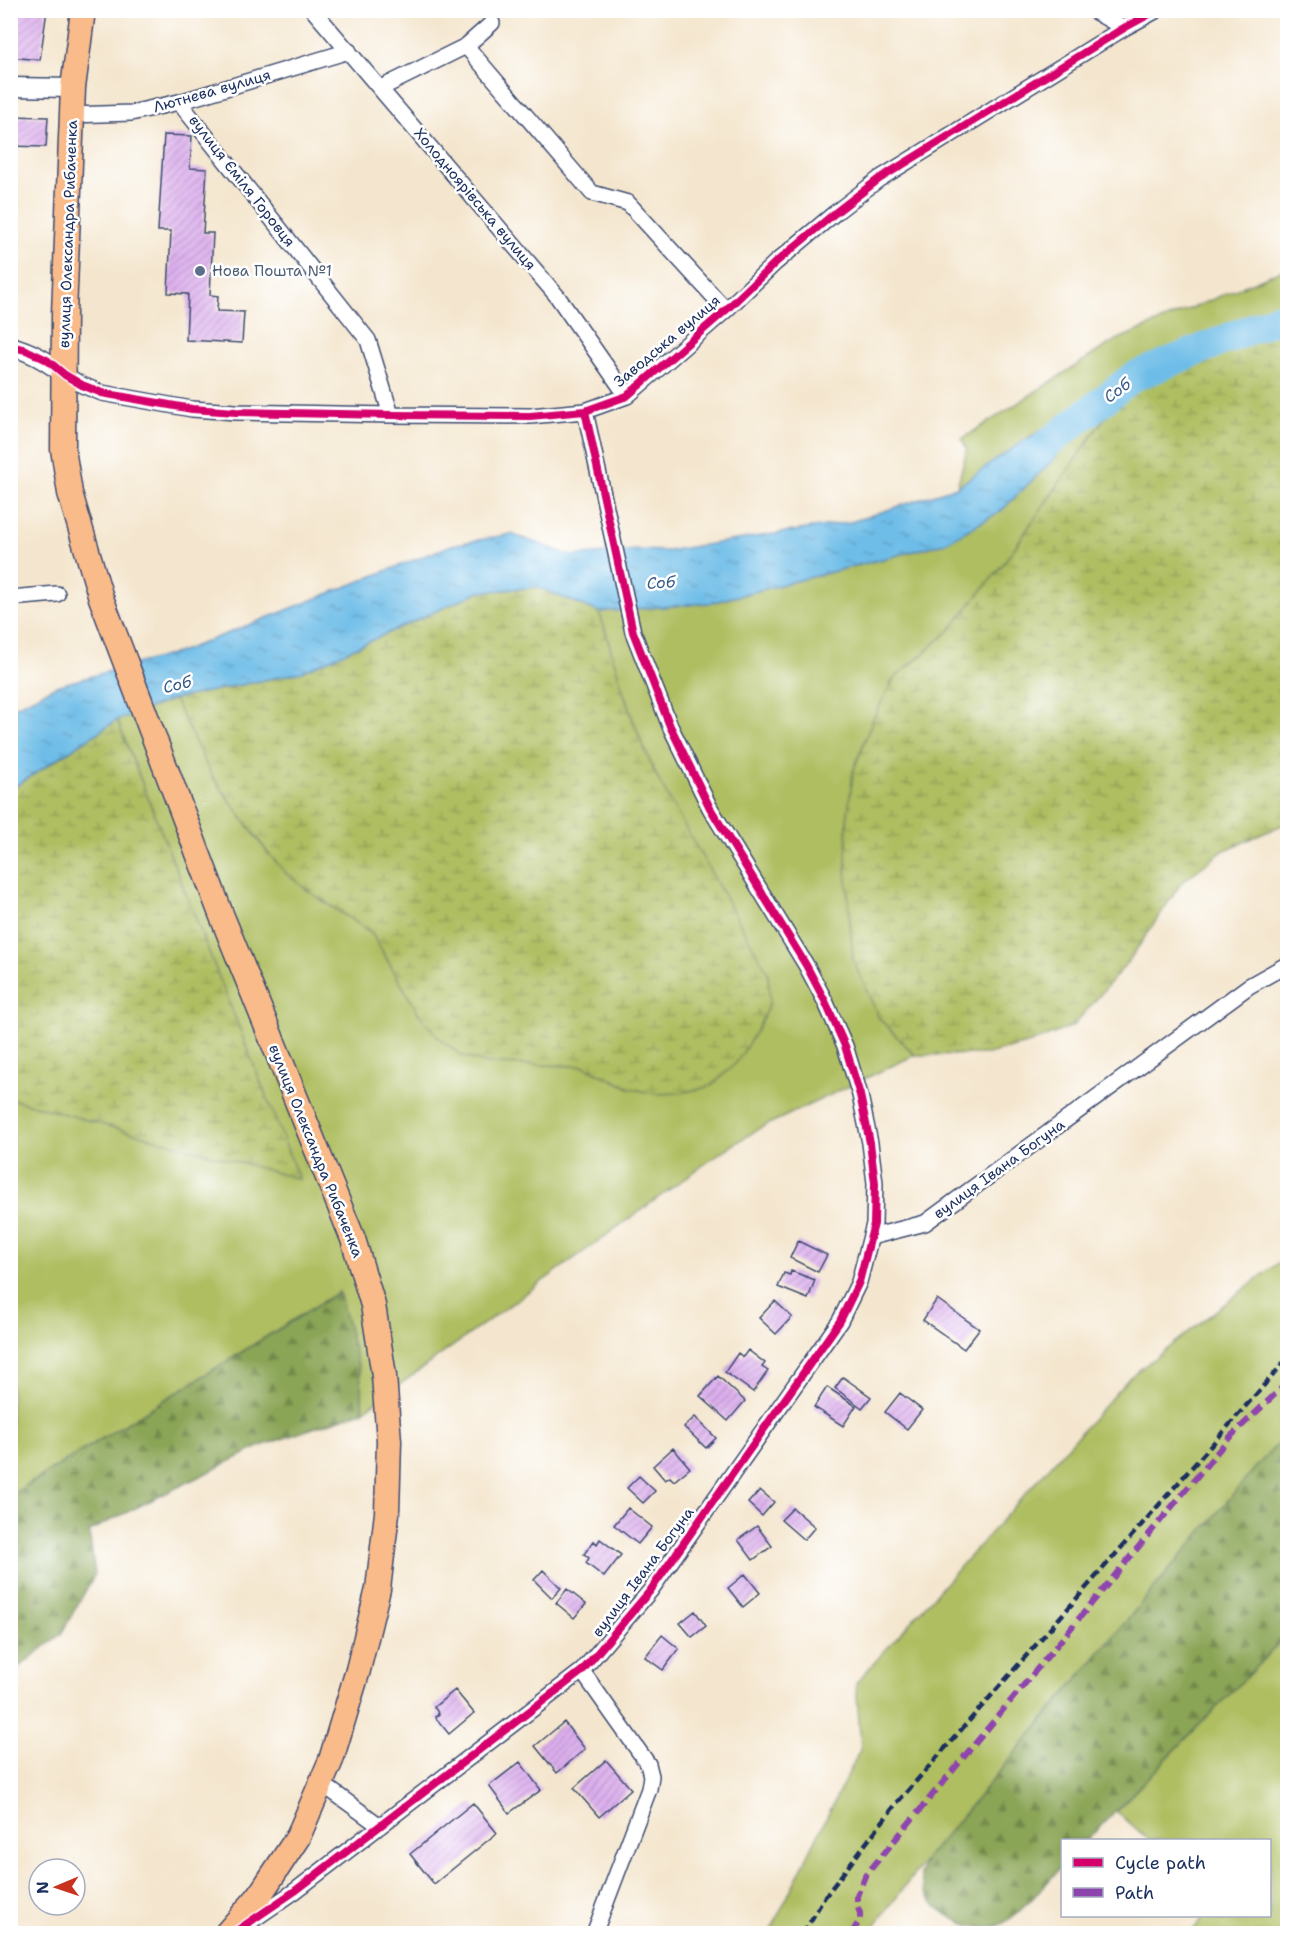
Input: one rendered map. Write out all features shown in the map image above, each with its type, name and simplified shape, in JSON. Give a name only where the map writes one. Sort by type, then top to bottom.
[{"type":"highway","name":"вулиця Олександра Рибаченка","points":[[83,10],[73,88],[64,314],[63,449],[70,494],[100,598],[221,914],[353,1239],[373,1305],[384,1376],[389,1441],[387,1513],[378,1589],[358,1670],[331,1760],[298,1837],[259,1896],[226,1934]]},
{"type":"street","name":"Холодноярівська вулиця","points":[[313,10],[557,296],[627,396]]},
{"type":"street","points":[[1092,10],[1124,28]]},
{"type":"street","name":"Заводська вулиця","points":[[10,346],[26,350],[47,360],[64,375],[102,393],[192,409],[391,416],[530,416],[585,411],[627,396],[726,310],[775,263],[879,179],[1157,10]]},
{"type":"street","points":[[381,88],[466,46],[492,23]]},
{"type":"street","points":[[466,46],[592,194],[628,203],[726,310]]},
{"type":"street","name":"Лютнева вулиця","points":[[72,115],[131,113],[179,102],[349,51]]},
{"type":"street","points":[[10,87],[73,88]]},
{"type":"street","name":"вулиця Єміля Горовця","points":[[179,102],[368,340],[391,416]]},
{"type":"street","points":[[585,411],[633,632],[670,726],[710,808],[806,965],[845,1046],[860,1095],[870,1143],[875,1184],[874,1224],[871,1237]]},
{"type":"street","points":[[10,598],[57,594]]},
{"type":"street","name":"вулиця Івана Богуна","points":[[232,1934],[295,1891],[582,1671],[650,1591],[840,1321],[859,1282],[871,1237],[925,1223],[1249,986],[1287,964]]},
{"type":"street","points":[[582,1671],[648,1764],[651,1776],[649,1789],[594,1934]]},
{"type":"street","points":[[321,1783],[380,1826]]},
{"type":"green space","points":[[1287,268],[1287,314],[1133,377],[1004,563],[950,630],[893,680],[873,719],[853,772],[879,1018],[915,1055],[758,1129],[720,1153],[363,1411],[360,1373],[338,1292],[11,1495],[11,1099],[298,1178],[117,720],[174,699],[212,776],[268,853],[288,875],[314,895],[371,932],[419,1014],[489,1064],[584,1066],[630,1088],[659,781],[627,704],[599,612],[710,603],[945,543],[1001,511],[1056,457],[1064,431],[1039,432],[957,487],[967,449],[962,439],[1114,341]]},
{"type":"green space","points":[[1287,314],[1287,823],[1223,851],[1182,882],[1128,962],[1073,1026],[1030,1043],[988,1054],[915,1055],[879,1018],[853,960],[846,868],[847,821],[853,772],[873,719],[893,680],[950,630],[1004,563],[1133,377]]},
{"type":"green space","points":[[537,587],[599,612],[627,704],[655,773],[768,973],[770,1002],[759,1026],[737,1062],[711,1086],[681,1093],[655,1094],[630,1088],[584,1066],[489,1064],[462,1056],[439,1038],[419,1014],[371,932],[314,895],[288,875],[268,853],[212,776],[174,699],[302,672],[478,592]]},
{"type":"green space","points":[[117,720],[299,1179],[11,1099],[10,790]]},
{"type":"green space","points":[[1287,1256],[1287,1434],[1256,1467],[926,1859],[869,1933],[769,1934],[861,1748],[856,1683],[1130,1377]]},
{"type":"green space","points":[[339,1292],[360,1373],[363,1411],[261,1446],[89,1531],[95,1574],[61,1634],[11,1673],[11,1495]]},
{"type":"green space","points":[[1287,1434],[1287,1635],[1088,1839],[1061,1839],[1061,1867],[1018,1913],[1002,1924],[991,1927],[978,1927],[951,1917],[930,1899],[923,1888],[921,1874],[926,1859],[1256,1467]]},
{"type":"green space","points":[[1287,1635],[1287,1933],[1191,1933],[1203,1917],[1271,1917],[1271,1839],[1148,1839],[1116,1811]]},
{"type":"water","points":[[1065,431],[1056,457],[1001,511],[945,543],[710,603],[599,612],[537,587],[478,592],[302,672],[174,699],[117,720],[11,789],[11,709],[56,686],[180,652],[452,545],[511,534],[573,556],[637,550],[666,551],[851,522],[957,487],[1039,432]]},
{"type":"building","points":[[10,10],[47,10],[40,60],[10,57]]},
{"type":"building","points":[[10,116],[48,117],[46,147],[10,146]]},
{"type":"building","points":[[164,135],[192,136],[190,168],[207,169],[203,233],[213,233],[210,295],[218,296],[217,311],[244,312],[242,343],[186,340],[188,294],[168,293],[171,231],[158,231]]},
{"type":"building","points":[[798,1241],[827,1255],[818,1272],[790,1258]]},
{"type":"building","points":[[791,1271],[815,1280],[808,1299],[778,1287],[784,1273],[790,1275]]},
{"type":"building","points":[[937,1299],[979,1329],[964,1349],[923,1320]]},
{"type":"building","points":[[775,1301],[792,1317],[776,1334],[759,1318]]},
{"type":"building","points":[[748,1350],[765,1363],[762,1367],[768,1371],[753,1392],[725,1372],[738,1353],[743,1357]]},
{"type":"building","points":[[718,1376],[745,1401],[728,1421],[700,1396]]},
{"type":"building","points":[[843,1377],[871,1397],[862,1408],[835,1388]]},
{"type":"building","points":[[827,1387],[856,1406],[843,1426],[814,1407]]},
{"type":"building","points":[[900,1393],[922,1410],[907,1429],[885,1412]]},
{"type":"building","points":[[695,1417],[716,1438],[706,1448],[684,1427]]},
{"type":"building","points":[[673,1448],[690,1468],[674,1481],[670,1477],[665,1480],[653,1466]]},
{"type":"building","points":[[639,1476],[655,1491],[643,1503],[627,1488]]},
{"type":"building","points":[[760,1490],[774,1502],[762,1516],[748,1503]]},
{"type":"building","points":[[628,1508],[652,1527],[638,1544],[614,1525]]},
{"type":"building","points":[[793,1508],[815,1527],[804,1540],[781,1520]]},
{"type":"building","points":[[757,1526],[772,1546],[753,1560],[738,1540]]},
{"type":"building","points":[[600,1539],[621,1555],[604,1577],[586,1563],[589,1558],[584,1554],[594,1541],[597,1544]]},
{"type":"building","points":[[543,1570],[561,1588],[552,1598],[534,1580]]},
{"type":"building","points":[[745,1574],[760,1593],[743,1607],[728,1588]]},
{"type":"building","points":[[567,1589],[586,1604],[574,1618],[556,1603]]},
{"type":"building","points":[[695,1611],[706,1626],[692,1637],[680,1623]]},
{"type":"building","points":[[662,1635],[679,1649],[663,1670],[645,1657]]},
{"type":"building","points":[[455,1690],[474,1713],[449,1734],[435,1717],[439,1714],[434,1707]]},
{"type":"building","points":[[564,1722],[585,1749],[557,1773],[535,1746]]},
{"type":"building","points":[[606,1760],[631,1789],[599,1817],[574,1788]]},
{"type":"building","points":[[520,1762],[541,1790],[509,1813],[489,1786]]},
{"type":"building","points":[[473,1803],[497,1833],[434,1884],[410,1854]]},
{"type":"waterway","name":"Соб","points":[[1033,455],[1133,377],[1288,314]]},
{"type":"railway","points":[[803,1934],[824,1898],[896,1804],[1288,1358]]},
{"type":"marked path","points":[[851,1934],[860,1920],[857,1896],[865,1876],[1229,1438],[1288,1382]]},
{"type":"cycle path","points":[[10,346],[26,350],[47,360],[65,375],[102,393],[192,409],[236,412],[530,416],[585,411],[627,396],[726,310],[775,263],[879,179],[1157,10]]},
{"type":"cycle path","points":[[232,1934],[295,1891],[582,1671],[650,1591],[840,1321],[859,1282],[874,1224],[875,1183],[870,1143],[860,1095],[845,1046],[806,965],[710,808],[670,726],[633,632],[585,411]]},
{"type":"place","name":"Нова Пошта №1","points":[[200,271]]}]
